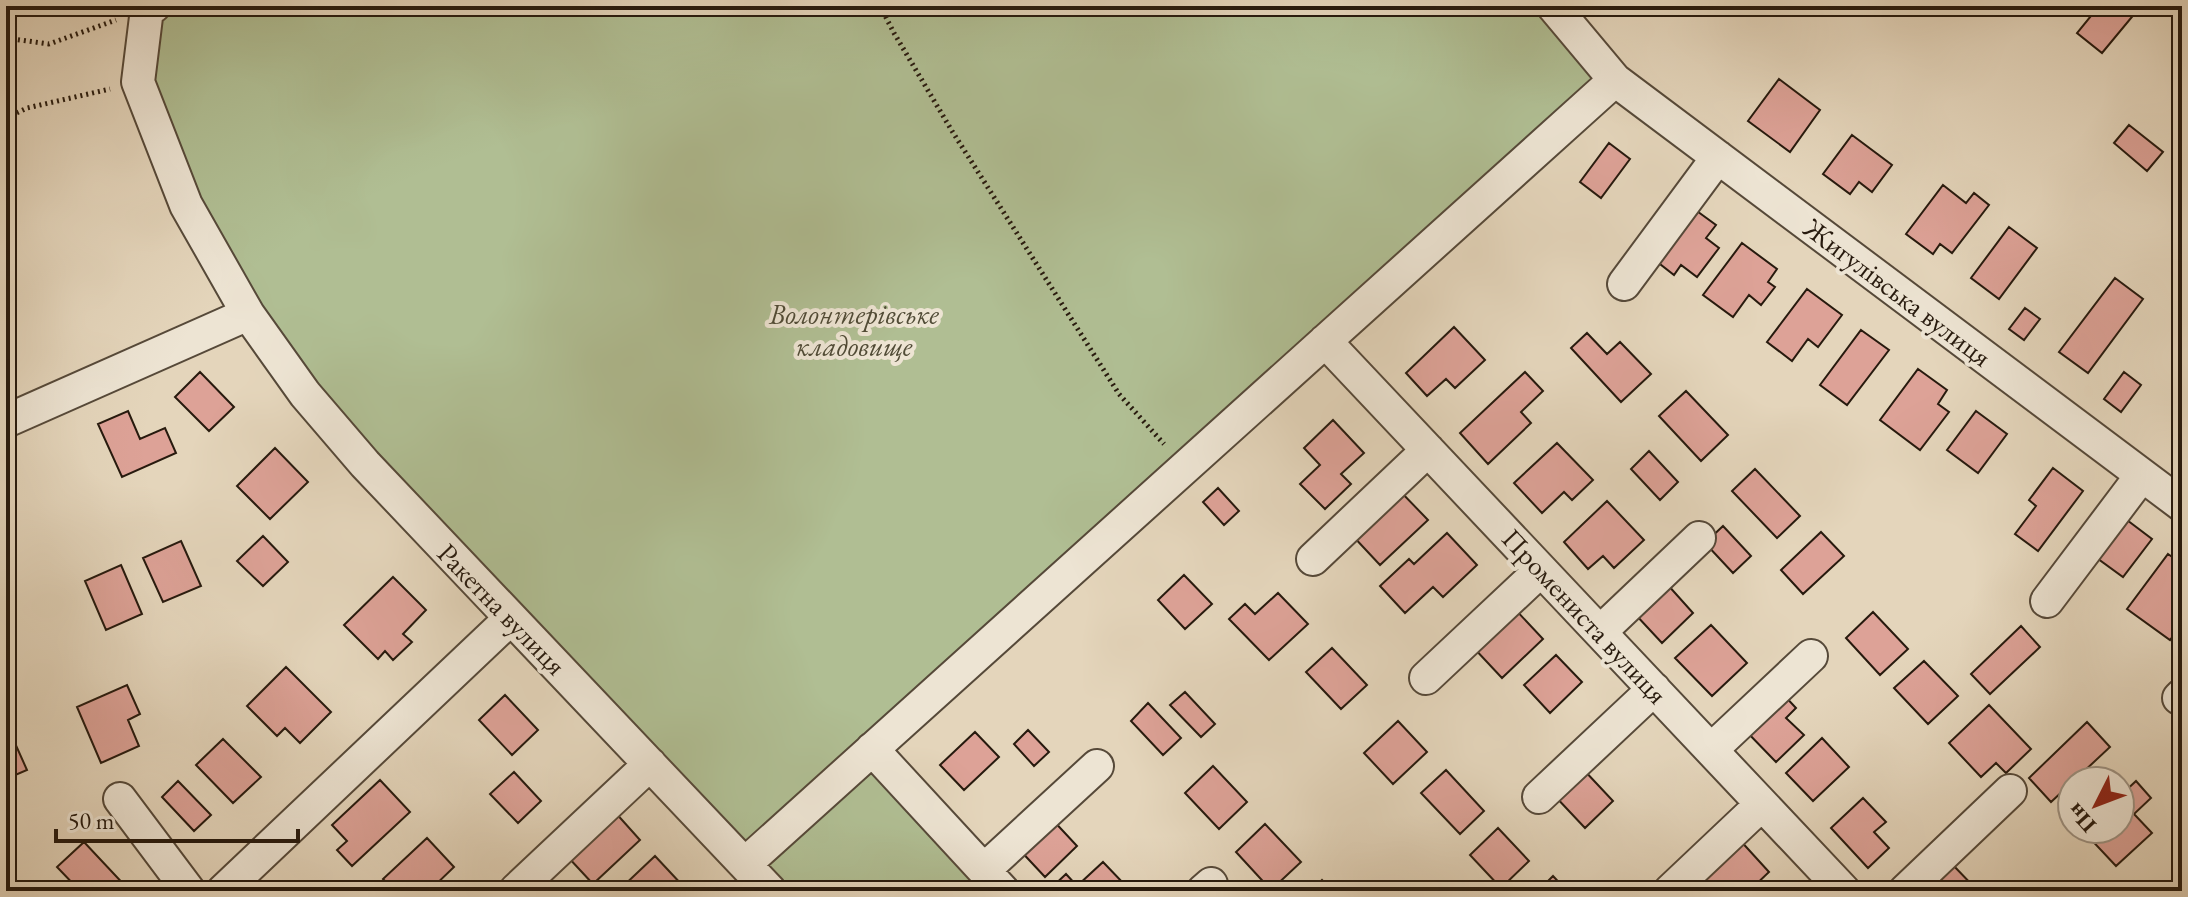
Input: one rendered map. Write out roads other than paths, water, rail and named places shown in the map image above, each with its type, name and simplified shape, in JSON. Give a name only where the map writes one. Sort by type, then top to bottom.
[{"type":"street","name":"Жигулівська вулиця","points":[[1553,6],[1615,80],[2182,505]]},
{"type":"street","name":"Ракетна вулиця","points":[[149,7],[138,82],[186,205],[248,314],[305,394],[365,464],[758,882]]},
{"type":"street","points":[[758,882],[872,749],[1615,80]]},
{"type":"street","points":[[1624,284],[1718,157]]},
{"type":"street","points":[[6,421],[248,314]]},
{"type":"street","name":"Промениста вулиця","points":[[1325,341],[1844,891]]},
{"type":"street","points":[[1313,559],[1428,450]]},
{"type":"street","points":[[2047,601],[2142,475]]},
{"type":"street","points":[[1600,632],[1699,538]]},
{"type":"street","points":[[1426,678],[1541,570]]},
{"type":"street","points":[[223,891],[511,618]]},
{"type":"street","points":[[1711,750],[1811,656]]},
{"type":"street","points":[[1539,797],[1654,689]]},
{"type":"street","points":[[872,749],[993,880],[1097,766]]},
{"type":"street","points":[[516,890],[650,764]]},
{"type":"street","points":[[1905,891],[2010,791]]},
{"type":"street","points":[[120,799],[189,891]]},
{"type":"street","points":[[1670,891],[1762,804]]},
{"type":"park label","name":"Волонтерівське кладовище","points":[[854,330]]}]
